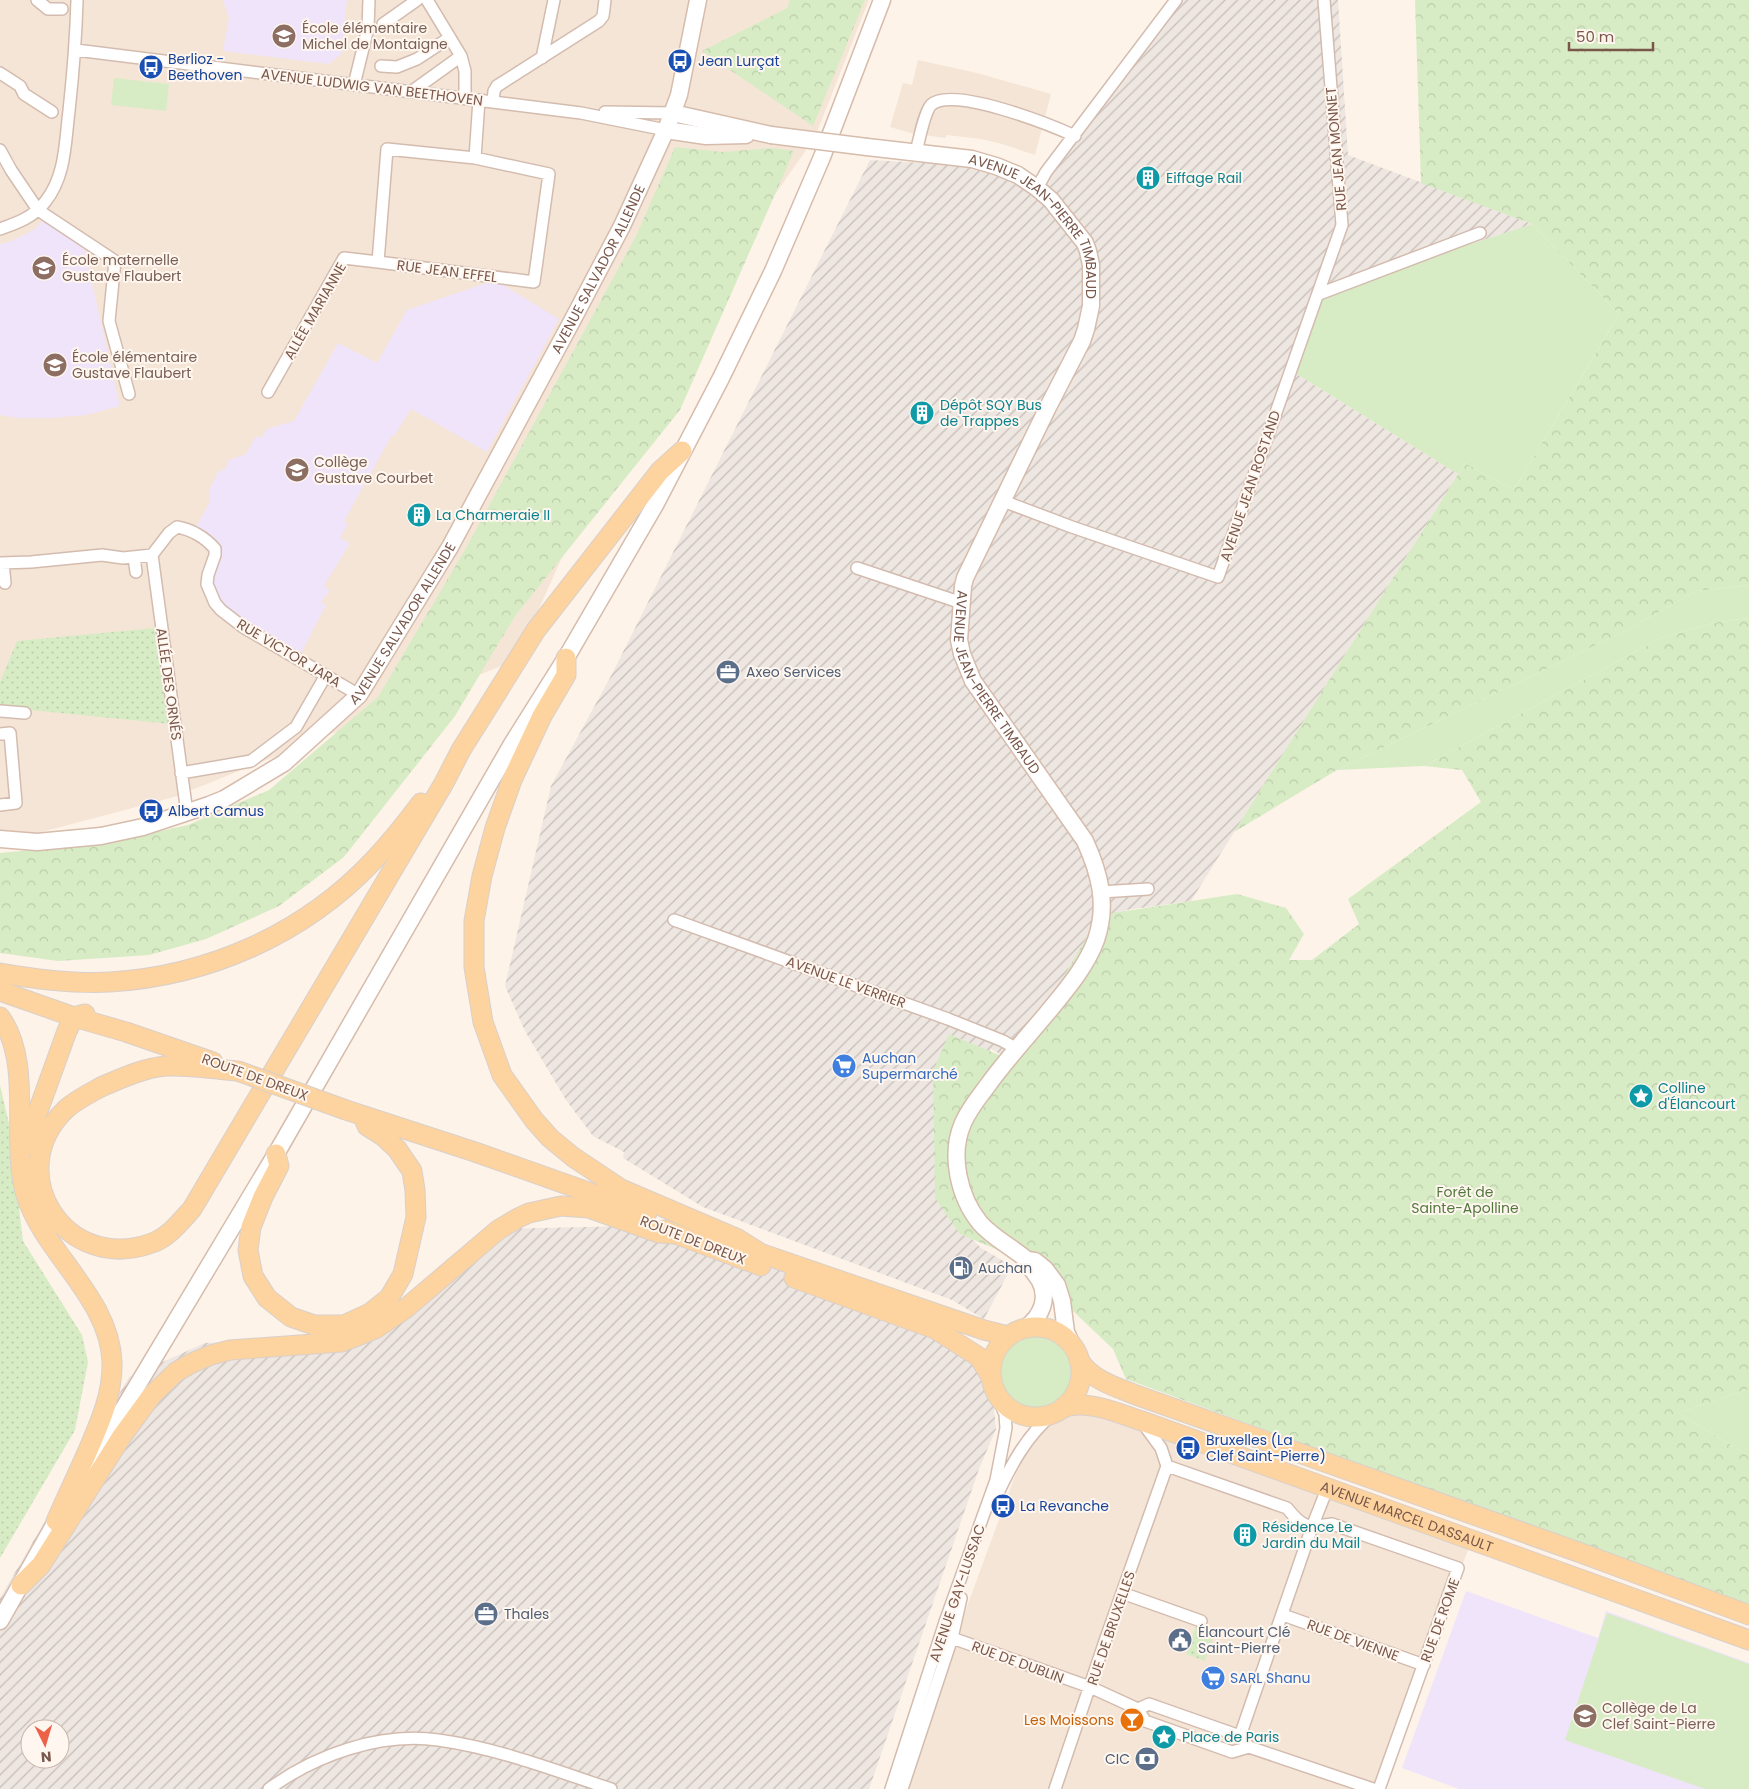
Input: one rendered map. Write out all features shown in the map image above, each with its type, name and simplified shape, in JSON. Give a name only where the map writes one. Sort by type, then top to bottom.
[{"type":"main road","points":[[238,1071],[166,1066],[139,1071],[89,1093],[66,1109],[54,1123],[44,1141],[40,1156],[39,1175],[42,1195],[52,1214],[65,1229],[84,1242],[109,1249],[130,1248],[153,1243],[172,1230],[192,1209],[444,783],[461,750],[536,630],[660,471],[682,451]]},
{"type":"main road","points":[[566,658],[566,675],[542,716],[512,780],[495,828],[482,876],[474,921],[474,967],[483,1022],[502,1075],[534,1120],[550,1138],[573,1157],[621,1189],[714,1231],[738,1239],[760,1253]]},
{"type":"main road","points":[[0,972],[49,979],[97,982],[155,977],[189,970],[224,959],[266,941],[298,923],[336,895],[373,862],[410,818],[461,750]]},
{"type":"main road","name":"ROUTE DE DREUX","points":[[0,981],[102,1017],[126,1032]]},
{"type":"main road","name":"ROUTE DE DREUX","points":[[0,991],[74,1017],[126,1032],[383,1123],[475,1152],[984,1330],[1008,1336]]},
{"type":"main road","points":[[21,1158],[67,1031],[74,1017],[82,1014],[94,1015]]},
{"type":"main road","points":[[0,1017],[13,1045],[18,1067],[21,1158],[26,1192],[32,1212],[86,1293],[104,1325],[112,1360],[112,1374],[106,1406],[56,1521]]},
{"type":"main road","points":[[276,1154],[279,1166],[263,1197],[251,1227],[248,1250],[253,1276],[267,1298],[291,1317],[314,1326],[344,1325],[370,1313],[389,1298],[403,1274],[416,1217],[415,1190],[412,1171],[397,1149],[383,1136],[367,1126],[354,1113]]},
{"type":"main road","name":"ROUTE DE DREUX","points":[[383,1123],[471,1159],[935,1330],[979,1357],[990,1375]]},
{"type":"main road","points":[[21,1585],[41,1565],[122,1436],[152,1395],[176,1372],[192,1363],[230,1350],[342,1342],[375,1329],[405,1309],[498,1230],[529,1213],[561,1206],[589,1208],[659,1233],[676,1234]]},
{"type":"main road","points":[[1041,1327],[1062,1335],[1076,1352],[1081,1372],[1079,1385],[1073,1397],[1059,1410],[1037,1417],[1022,1415],[1008,1408],[997,1396],[990,1375],[991,1364],[994,1353],[1008,1336],[1027,1328],[1041,1327]]},
{"type":"main road","name":"AVENUE MARCEL DASSAULT","points":[[1076,1352],[1086,1369],[1101,1380],[1136,1396],[1749,1614]]},
{"type":"main road","name":"AVENUE MARCEL DASSAULT","points":[[1059,1410],[1077,1404],[1091,1405],[1142,1421],[1749,1640]]},
{"type":"street","points":[[37,0],[48,8],[62,9]]},
{"type":"street","points":[[0,230],[26,219],[38,210],[56,186],[63,165],[76,50],[77,0]]},
{"type":"street","points":[[354,85],[368,28],[369,0]]},
{"type":"street","points":[[383,24],[417,0]]},
{"type":"street","points":[[427,0],[461,56],[465,70],[465,98]]},
{"type":"street","points":[[542,58],[554,0]]},
{"type":"street","points":[[492,102],[497,86],[600,21],[603,16],[604,0]]},
{"type":"street","name":"AVENUE SALVADOR ALLENDE","points":[[0,839],[37,842],[101,836],[142,827],[224,799],[284,763],[359,694],[450,547],[622,226],[673,113],[679,95],[698,0]]},
{"type":"street","points":[[0,1621],[56,1521],[276,1154],[512,744],[566,658],[655,505],[721,378],[773,271],[822,157],[882,0]]},
{"type":"street","points":[[1038,188],[1046,172],[1176,0]]},
{"type":"street","name":"RUE JEAN MONNET","points":[[1319,294],[1342,225],[1324,0]]},
{"type":"street","points":[[380,66],[397,67],[417,59],[449,38]]},
{"type":"street","name":"AVENUE LUDWIG VAN BEETHOVEN","points":[[76,50],[581,113],[666,130]]},
{"type":"street","points":[[411,92],[461,56]]},
{"type":"street","points":[[0,73],[20,86],[24,94],[52,112]]},
{"type":"street","points":[[475,158],[479,100]]},
{"type":"street","points":[[916,152],[931,105],[940,100],[968,101],[1005,110],[1034,119],[1075,136]]},
{"type":"street","points":[[581,113],[673,113]]},
{"type":"street","name":"AVENUE JEAN-PIERRE TIMBAUD","points":[[673,113],[768,134],[972,159],[996,166],[1018,175],[1052,200],[1085,243],[1091,265],[1091,306],[1086,330],[965,578],[959,640],[962,654],[974,681],[1086,841],[1096,864],[1101,892],[1102,912],[1091,952],[1068,988],[997,1072],[968,1112],[962,1125],[957,1158],[958,1173],[964,1197],[988,1231],[1027,1260],[1035,1261],[1053,1278],[1062,1301],[1066,1332],[1076,1352]]},
{"type":"street","name":"AVENUE JEAN-PIERRE TIMBAUD","points":[[666,130],[715,136],[768,134]]},
{"type":"street","name":"RUE JEAN EFFEL","points":[[388,148],[475,158],[548,174],[534,282],[378,262],[388,148]]},
{"type":"street","points":[[0,150],[38,210],[115,262],[109,321],[129,394]]},
{"type":"street","points":[[1319,294],[1480,233]]},
{"type":"street","name":"ALLÉE MARIANNE","points":[[268,392],[344,258],[378,262]]},
{"type":"street","name":"AVENUE JEAN ROSTAND","points":[[1003,501],[1072,527],[1218,577],[1319,294]]},
{"type":"street","name":"RUE VICTOR JARA","points":[[152,555],[169,533],[176,528],[186,528],[210,542],[215,549],[215,555],[208,575],[208,584],[215,603],[221,610],[243,627],[359,694]]},
{"type":"street","points":[[5,584],[2,563],[102,555],[123,558],[152,555]]},
{"type":"street","name":"ALLÉE DES ORNÉS","points":[[152,555],[187,813]]},
{"type":"street","points":[[134,557],[136,572]]},
{"type":"street","points":[[857,568],[962,603]]},
{"type":"street","points":[[181,773],[251,761],[296,726],[326,675]]},
{"type":"street","points":[[0,711],[25,713]]},
{"type":"street","points":[[0,734],[10,733],[16,803],[0,805]]},
{"type":"street","points":[[1101,892],[1148,889]]},
{"type":"street","name":"AVENUE LE VERRIER","points":[[674,920],[948,1019],[1003,1041],[1017,1049]]},
{"type":"street","name":"AVENUE JEAN-PIERRE TIMBAUD","points":[[1027,1260],[1029,1267],[1041,1284],[1043,1298],[1042,1309],[1027,1328]]},
{"type":"street","name":"AVENUE GAY-LUSSAC","points":[[891,1789],[946,1619],[996,1480],[1006,1428],[1005,1414],[997,1396]]},
{"type":"street","name":"AVENUE GAY-LUSSAC","points":[[902,1789],[952,1638],[958,1608],[989,1515],[1008,1472],[1032,1434],[1059,1410]]},
{"type":"street","points":[[1142,1421],[1161,1448],[1167,1466],[1287,1508],[1297,1521],[1312,1527]]},
{"type":"street","name":"RUE DE BRUXELLES","points":[[1055,1789],[1167,1466]]},
{"type":"street","points":[[1249,1747],[1240,1736],[1312,1527],[1327,1489]]},
{"type":"street","name":"RUE DE ROME","points":[[1312,1527],[1332,1524],[1458,1568],[1378,1789]]},
{"type":"street","points":[[1122,1594],[1201,1621]]},
{"type":"street","name":"RUE DE VIENNE","points":[[1283,1614],[1424,1665]]},
{"type":"street","name":"RUE DE DUBLIN","points":[[952,1638],[1090,1687],[1138,1709],[1145,1721],[1232,1752],[1249,1747],[1373,1789]]},
{"type":"street","name":"RUE DE DUBLIN","points":[[1138,1709],[1149,1704],[1240,1736]]},
{"type":"street","points":[[269,1789],[282,1779],[315,1761],[346,1749],[376,1742],[406,1740],[437,1740],[507,1754],[611,1789]]},
{"type":"shaded area","points":[[0,0],[869,0],[815,137],[633,399],[516,660],[174,797],[0,843]]},
{"type":"shaded area","name":"École élémentaire Michel de Montaigne","points":[[223,0],[347,0],[341,54],[329,64],[223,51],[229,18]]},
{"type":"shaded area","points":[[1176,0],[1338,0],[1348,155],[1532,224],[1319,295],[1292,371],[1458,474],[1191,901],[1126,910],[1011,1060],[991,1049],[985,1062],[964,1231],[981,1248],[1012,1266],[984,1319],[952,1300],[703,1207],[623,1158],[624,1152],[593,1136],[566,1100],[525,1031],[505,986],[551,786],[612,674],[870,160],[1011,168],[1039,182]]},
{"type":"shaded area","points":[[918,60],[977,73],[1051,94],[1035,155],[981,139],[947,135],[945,138],[911,133],[890,127],[903,83],[912,85]]},
{"type":"shaded area","name":"École élémentaire Gustave Flaubert","points":[[46,218],[84,248],[120,406],[86,415],[52,418],[18,418],[0,415],[0,244],[12,241],[33,230]]},
{"type":"shaded area","name":"Collège Gustave Courbet","points":[[495,280],[559,319],[487,452],[411,409],[394,436],[392,435],[344,521],[348,524],[340,538],[350,543],[324,586],[330,590],[321,602],[326,605],[298,659],[243,627],[211,594],[215,555],[193,532],[210,502],[209,490],[219,471],[225,469],[229,460],[246,454],[256,436],[261,438],[267,429],[294,421],[338,343],[377,363],[407,310]]},
{"type":"shaded area","points":[[630,1226],[896,1303],[990,1369],[996,1429],[979,1469],[869,1789],[0,1789],[0,1598],[129,1377],[205,1343],[292,1338],[373,1322],[495,1229]]},
{"type":"shaded area","points":[[1065,1398],[1473,1537],[1375,1789],[900,1789],[1023,1454]]},
{"type":"shaded area","name":"Collège de La Clef Saint-Pierre","points":[[1466,1591],[1598,1638],[1606,1611],[1749,1663],[1749,1789],[1459,1789],[1402,1768]]},
{"type":"green space","points":[[790,0],[865,0],[813,126],[702,51],[787,8]]},
{"type":"green space","points":[[1415,0],[1749,0],[1749,585],[1696,591],[1629,629],[1337,770],[1234,832],[1465,463],[1514,490],[1619,314],[1532,224],[1421,183]]},
{"type":"green space","points":[[114,78],[169,84],[166,111],[111,105]]},
{"type":"green space","points":[[675,147],[722,152],[772,148],[794,151],[680,410],[515,616],[455,716],[344,857],[279,906],[206,939],[149,955],[58,961],[0,953],[0,853],[107,843],[188,825],[269,790],[378,697],[466,548],[636,236]]},
{"type":"green space","points":[[1532,224],[1619,314],[1514,490],[1465,463],[1458,474],[1292,371],[1319,294]]},
{"type":"green space","points":[[1749,585],[1749,618],[1713,623],[1661,638],[1424,766],[1337,770],[1629,629],[1696,591]]},
{"type":"green space","name":"Forêt de Sainte-Apolline","points":[[1749,618],[1749,1389],[1678,1413],[1749,1456],[1749,1607],[1126,1379],[1113,1349],[1017,1258],[960,1234],[935,1198],[933,1071],[949,1034],[1011,1060],[1021,1049],[1100,915],[1237,894],[1286,908],[1304,934],[1289,960],[1312,960],[1359,924],[1348,899],[1481,802],[1462,770],[1424,766],[1661,638],[1713,623]]},
{"type":"green space","points":[[155,628],[171,724],[0,707],[0,682],[17,641]]},
{"type":"green space","points":[[0,1085],[9,1124],[23,1241],[82,1335],[88,1362],[75,1430],[0,1558]]},
{"type":"green space","points":[[1037,1332],[1052,1335],[1064,1343],[1072,1355],[1075,1370],[1072,1385],[1064,1397],[1052,1405],[1037,1408],[1022,1405],[1010,1397],[1002,1385],[999,1370],[1002,1355],[1010,1343],[1022,1335]]},
{"type":"green space","points":[[1749,1389],[1749,1456],[1678,1413]]},
{"type":"green space","points":[[1607,1613],[1749,1664],[1749,1789],[1705,1789],[1565,1740]]},
{"type":"green space","points":[[1196,1626],[1215,1632],[1205,1661],[1186,1654]]},
{"type":"place","name":"École élémentaire Michel de Montaigne","points":[[284,36]]},
{"type":"place","name":"Jean Lurçat","points":[[680,61]]},
{"type":"place","name":"Berlioz - Beethoven","points":[[151,67]]},
{"type":"place","name":"Eiffage Rail","points":[[1148,178]]},
{"type":"place","name":"École maternelle Gustave Flaubert","points":[[44,268]]},
{"type":"place","name":"École élémentaire Gustave Flaubert","points":[[55,365]]},
{"type":"place","name":"Dépôt SQY Bus de Trappes","points":[[922,413]]},
{"type":"place","name":"Collège Gustave Courbet","points":[[297,470]]},
{"type":"place","name":"La Charmeraie II","points":[[419,515]]},
{"type":"place","name":"Axeo Services","points":[[728,672]]},
{"type":"place","name":"Albert Camus","points":[[151,811]]},
{"type":"place","name":"Auchan Supermarché","points":[[844,1066]]},
{"type":"place","name":"Colline d'Élancourt","points":[[1641,1096]]},
{"type":"place","name":"Auchan","points":[[961,1268]]},
{"type":"place","name":"Bruxelles (La Clef Saint-Pierre)","points":[[1188,1448]]},
{"type":"place","name":"La Revanche","points":[[1003,1506]]},
{"type":"place","name":"Résidence Le Jardin du Mail","points":[[1245,1535]]},
{"type":"place","name":"Thales","points":[[486,1614]]},
{"type":"place","name":"Élancourt Clé Saint-Pierre","points":[[1180,1640]]},
{"type":"place","name":"SARL Shanu","points":[[1213,1678]]},
{"type":"place","name":"Collège de La Clef Saint-Pierre","points":[[1585,1716]]},
{"type":"place","name":"Les Moissons","points":[[1132,1720]]},
{"type":"place","name":"Place de Paris","points":[[1164,1737]]},
{"type":"place","name":"CIC","points":[[1147,1759]]}]
